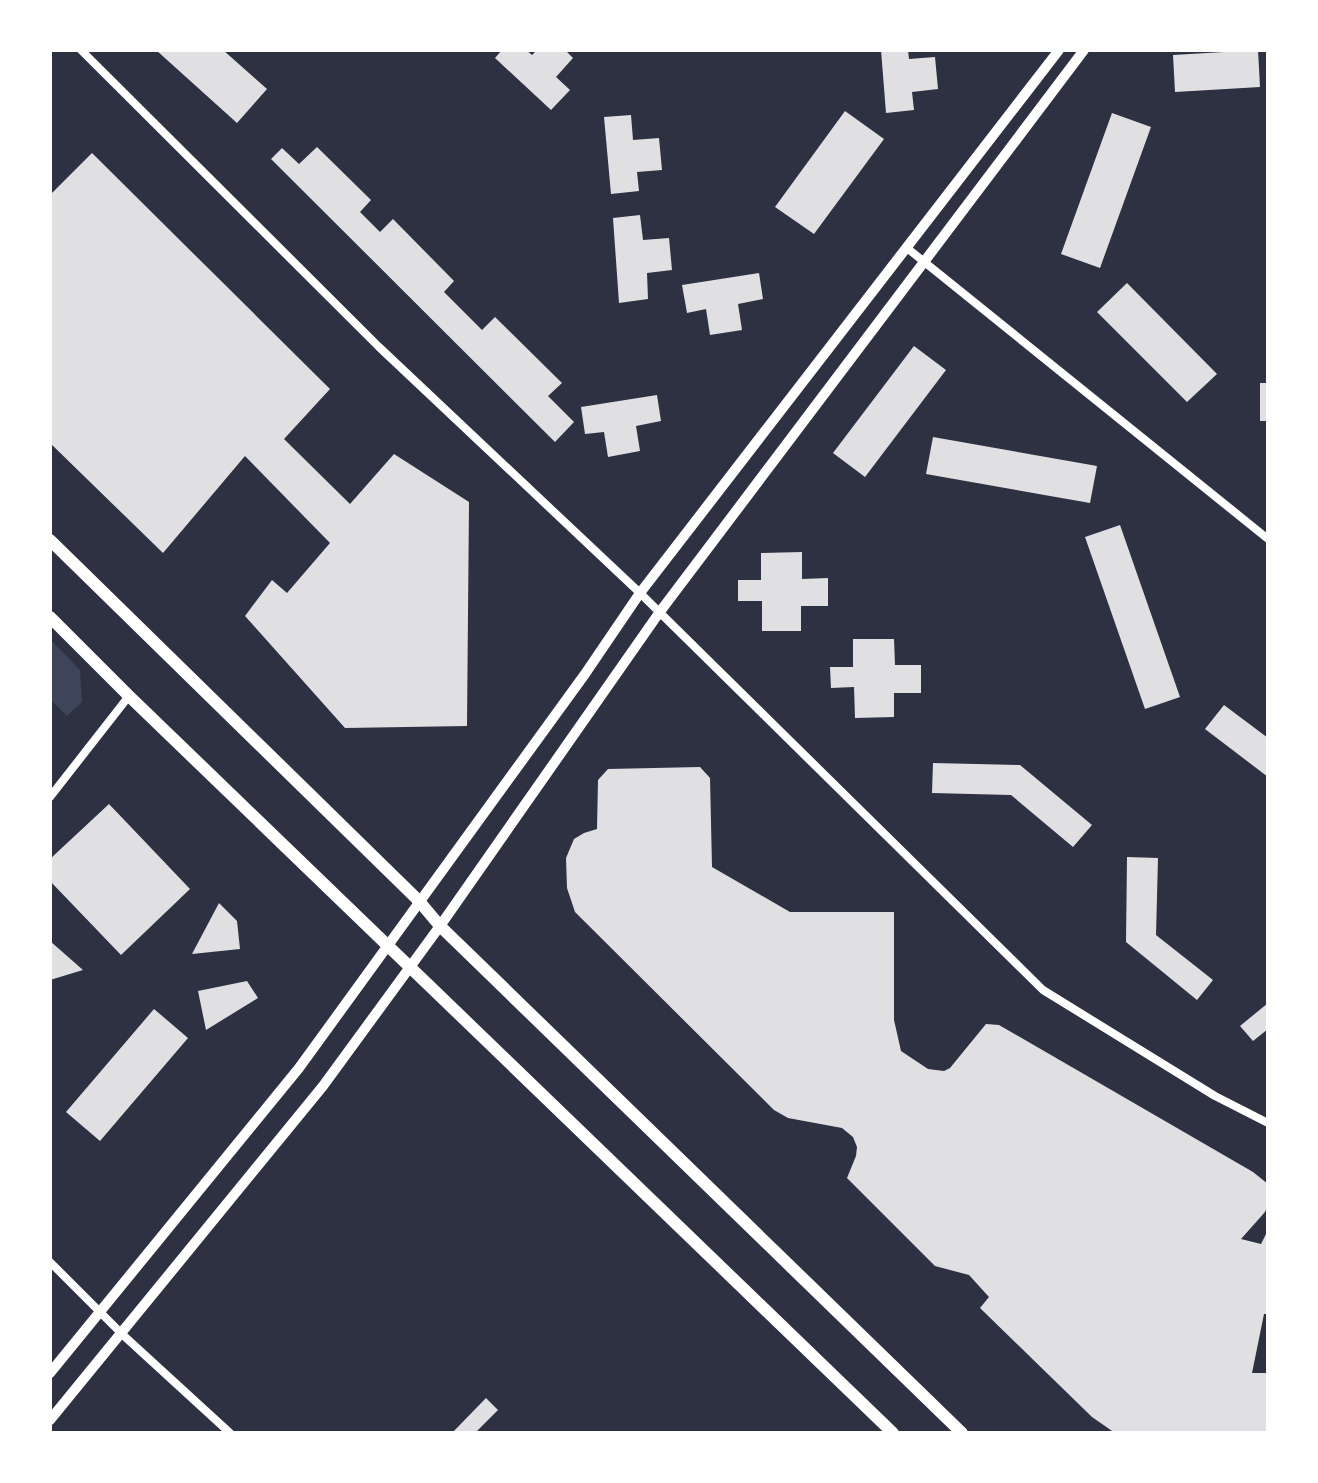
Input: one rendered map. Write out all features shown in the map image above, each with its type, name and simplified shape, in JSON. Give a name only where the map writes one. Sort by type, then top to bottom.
[{"type":"main road","points":[[50,540],[419,901],[440,926],[962,1433]]},
{"type":"main road","points":[[50,617],[893,1433]]},
{"type":"street","points":[[81,50],[379,347],[640,593],[1043,990],[1215,1096],[1268,1123]]},
{"type":"street","points":[[50,1373],[299,1068],[585,674],[640,593],[1059,50]]},
{"type":"street","points":[[50,1420],[323,1086],[440,926],[659,613],[1084,50]]},
{"type":"street","points":[[907,248],[1268,539]]},
{"type":"street","points":[[50,797],[129,696]]},
{"type":"street","points":[[50,1262],[121,1333],[230,1433]]},
{"type":"shaded area","points":[[50,639],[80,670],[82,702],[67,716],[50,699]]},
{"type":"building","points":[[156,50],[223,50],[267,89],[237,123]]},
{"type":"building","points":[[502,50],[526,50],[532,55],[537,50],[565,50],[573,58],[556,77],[570,90],[551,110],[495,58]]},
{"type":"building","points":[[881,50],[908,50],[909,59],[935,57],[938,89],[912,92],[914,110],[886,113]]},
{"type":"building","points":[[1258,50],[1260,87],[1175,92],[1173,55]]},
{"type":"building","points":[[845,111],[884,139],[814,234],[775,207]]},
{"type":"building","points":[[1112,113],[1151,127],[1100,268],[1061,254]]},
{"type":"building","points":[[631,115],[633,140],[659,138],[662,170],[637,172],[639,191],[611,194],[604,117]]},
{"type":"building","points":[[317,147],[371,200],[360,212],[380,232],[393,219],[454,281],[444,292],[482,330],[495,317],[562,383],[548,396],[574,422],[555,442],[271,159],[282,148],[299,164]]},
{"type":"building","points":[[92,153],[330,389],[284,439],[350,504],[394,454],[469,502],[467,726],[345,728],[245,616],[272,580],[287,593],[330,543],[245,456],[163,553],[50,443],[50,195]]},
{"type":"building","points":[[640,215],[643,240],[669,238],[672,270],[647,273],[648,299],[619,303],[613,218]]},
{"type":"building","points":[[759,273],[763,299],[738,304],[742,330],[710,335],[706,309],[687,313],[682,285]]},
{"type":"building","points":[[1127,283],[1217,374],[1187,402],[1097,312]]},
{"type":"building","points":[[914,346],[946,370],[865,477],[833,453]]},
{"type":"building","points":[[1260,383],[1268,383],[1268,421],[1260,421]]},
{"type":"building","points":[[657,395],[661,421],[636,426],[640,451],[608,457],[604,432],[585,434],[581,407]]},
{"type":"building","points":[[933,437],[1097,466],[1090,503],[926,474]]},
{"type":"building","points":[[1120,525],[1180,697],[1145,709],[1085,537]]},
{"type":"building","points":[[802,552],[802,579],[828,578],[828,606],[801,606],[801,631],[762,631],[762,601],[738,601],[738,580],[761,580],[761,553]]},
{"type":"building","points":[[853,639],[894,639],[895,665],[921,665],[921,693],[894,693],[894,717],[855,718],[854,687],[831,688],[830,667],[853,667]]},
{"type":"building","points":[[1224,705],[1268,738],[1268,777],[1205,729]]},
{"type":"building","points":[[933,763],[1020,765],[1092,825],[1073,847],[1011,795],[932,793]]},
{"type":"building","points":[[700,767],[710,778],[712,867],[790,912],[894,912],[894,1020],[901,1051],[928,1069],[944,1071],[950,1068],[986,1024],[999,1025],[1253,1172],[1268,1184],[1265,1212],[1241,1239],[1261,1244],[1268,1230],[1268,1314],[1264,1314],[1252,1373],[1268,1373],[1268,1433],[1115,1433],[1092,1417],[980,1308],[989,1297],[969,1275],[935,1266],[847,1178],[856,1156],[853,1137],[842,1128],[788,1118],[774,1110],[575,912],[567,888],[566,858],[574,839],[597,829],[598,780],[608,769]]},
{"type":"building","points":[[109,804],[190,889],[121,955],[50,881],[50,859]]},
{"type":"building","points":[[1127,857],[1158,858],[1156,935],[1213,980],[1197,1000],[1126,942]]},
{"type":"building","points":[[219,903],[237,921],[240,949],[192,954]]},
{"type":"building","points":[[50,941],[83,970],[50,980]]},
{"type":"building","points":[[247,981],[258,998],[206,1030],[198,991]]},
{"type":"building","points":[[1268,1003],[1268,1029],[1253,1041],[1240,1026]]},
{"type":"building","points":[[154,1009],[188,1038],[100,1141],[66,1112]]},
{"type":"building","points":[[486,1398],[498,1410],[475,1433],[452,1433]]}]
